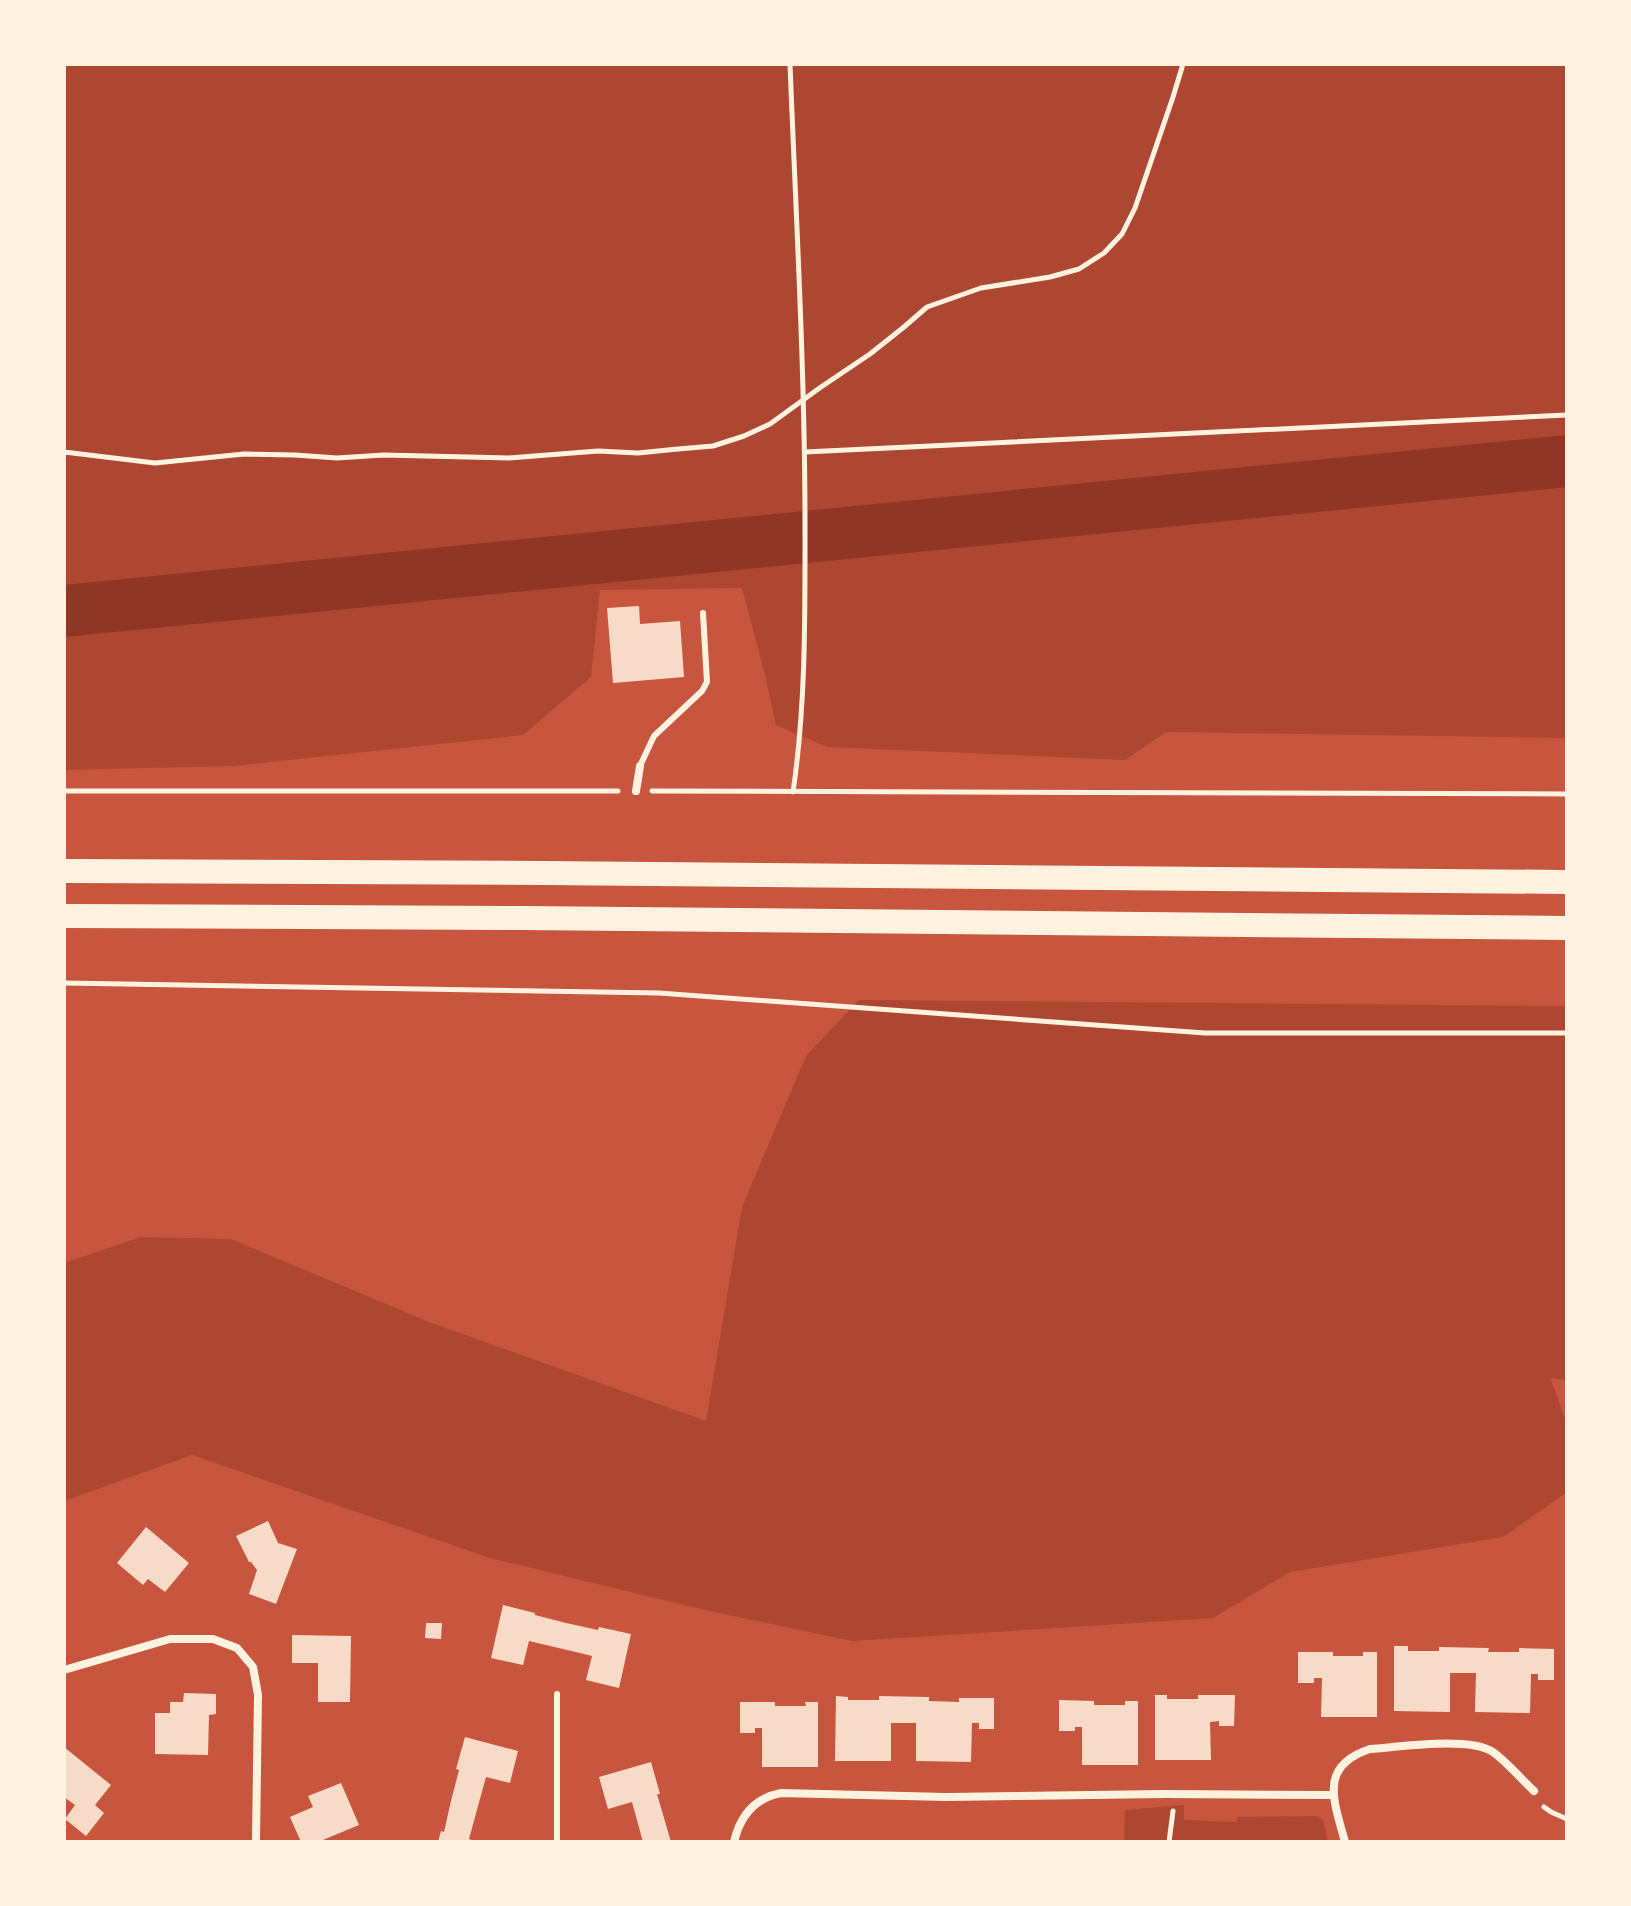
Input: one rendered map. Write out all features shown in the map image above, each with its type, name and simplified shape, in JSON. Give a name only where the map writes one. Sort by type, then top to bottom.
[{"type":"highway","points":[[64,871],[1567,882]]},
{"type":"highway","points":[[64,916],[1567,928]]},
{"type":"street","points":[[636,791],[640,766]]},
{"type":"street","points":[[64,1670],[170,1639],[213,1639],[237,1648],[253,1667],[258,1695],[256,1842]]},
{"type":"street","points":[[1345,1842],[1332,1795],[1335,1777],[1343,1763],[1357,1753],[1370,1749],[1463,1744],[1478,1746],[1492,1752],[1534,1791]]},
{"type":"street","points":[[734,1842],[745,1816],[756,1804],[767,1796],[781,1793],[946,1797],[1332,1795]]},
{"type":"lane","points":[[640,766],[654,736],[702,691],[707,682],[703,613]]},
{"type":"lane","points":[[557,1694],[557,1842]]},
{"type":"path","points":[[790,64],[805,452],[801,743],[793,792]]},
{"type":"path","points":[[64,452],[155,463],[244,454],[337,458],[384,455],[509,458],[598,451],[638,453],[713,446],[744,436],[770,424],[870,354],[927,307],[981,288],[1079,269],[1104,253],[1122,234],[1135,208],[1183,64]]},
{"type":"path","points":[[805,452],[1567,415]]},
{"type":"path","points":[[64,791],[1567,794]]},
{"type":"path","points":[[64,983],[659,993],[1205,1033],[1567,1033]]},
{"type":"path","points":[[1534,1791],[1539,1803],[1567,1819]]},
{"type":"path","points":[[1165,1794],[1173,1808],[1169,1842]]},
{"type":"shaded area","points":[[64,64],[1567,64],[1567,738],[1166,732],[1125,760],[827,747],[776,725],[742,588],[600,590],[591,677],[523,735],[234,766],[64,770]]},
{"type":"shaded area","points":[[859,1000],[1567,1006],[1567,1380],[1550,1378],[1567,1424],[1567,1492],[1503,1537],[1290,1572],[1213,1618],[852,1641],[709,1611],[490,1558],[192,1455],[64,1501],[64,1263],[141,1237],[231,1239],[429,1322],[706,1421],[742,1207],[806,1056]]},
{"type":"shaded area","points":[[1184,1805],[1184,1820],[1236,1822],[1238,1817],[1316,1816],[1323,1820],[1328,1842],[1124,1842],[1125,1810]]},
{"type":"building","points":[[639,606],[640,624],[680,621],[684,677],[613,683],[607,608]]},
{"type":"building","points":[[268,1521],[278,1543],[297,1549],[276,1604],[249,1594],[257,1570],[249,1562],[236,1536]]},
{"type":"building","points":[[146,1527],[189,1563],[165,1592],[148,1579],[143,1585],[117,1563]]},
{"type":"building","points":[[503,1605],[566,1623],[631,1634],[619,1688],[586,1680],[592,1656],[529,1641],[523,1665],[491,1658]]},
{"type":"building","points":[[426,1623],[442,1623],[441,1639],[425,1638]]},
{"type":"building","points":[[292,1635],[351,1636],[350,1702],[318,1702],[318,1663],[292,1663]]},
{"type":"building","points":[[1394,1646],[1408,1646],[1408,1651],[1439,1651],[1439,1647],[1489,1648],[1488,1652],[1519,1652],[1519,1648],[1554,1649],[1554,1680],[1538,1680],[1538,1674],[1531,1674],[1530,1713],[1475,1712],[1476,1673],[1450,1673],[1450,1712],[1394,1711]]},
{"type":"building","points":[[1298,1652],[1363,1656],[1363,1652],[1377,1652],[1377,1717],[1321,1717],[1322,1678],[1314,1678],[1314,1683],[1298,1683]]},
{"type":"building","points":[[184,1693],[216,1694],[216,1714],[209,1715],[208,1755],[155,1754],[155,1713],[170,1713],[170,1702],[183,1702]]},
{"type":"building","points":[[1155,1695],[1167,1695],[1167,1699],[1198,1699],[1198,1695],[1235,1695],[1234,1726],[1219,1726],[1219,1721],[1210,1722],[1211,1760],[1155,1760]]},
{"type":"building","points":[[836,1696],[848,1697],[848,1700],[879,1700],[879,1696],[929,1697],[929,1701],[959,1702],[959,1698],[994,1698],[994,1729],[979,1729],[979,1723],[972,1723],[971,1762],[916,1761],[916,1723],[891,1723],[891,1761],[835,1761]]},
{"type":"building","points":[[1059,1700],[1094,1701],[1094,1705],[1125,1705],[1125,1701],[1138,1701],[1138,1765],[1082,1765],[1082,1727],[1075,1727],[1075,1731],[1059,1731]]},
{"type":"building","points":[[740,1702],[806,1706],[805,1702],[818,1702],[818,1767],[762,1767],[762,1728],[755,1728],[755,1733],[740,1733]]},
{"type":"building","points":[[465,1737],[518,1751],[510,1783],[486,1777],[469,1839],[477,1842],[438,1842],[441,1831],[444,1832]]},
{"type":"building","points":[[64,1747],[111,1785],[95,1805],[104,1813],[86,1836],[65,1819],[75,1805],[64,1797]]},
{"type":"building","points":[[651,1762],[671,1842],[643,1842],[632,1802],[608,1809],[599,1777]]},
{"type":"building","points":[[341,1783],[359,1825],[318,1842],[301,1842],[290,1817],[313,1807],[308,1796]]},
{"type":"waterway","points":[[64,611],[1567,461]]}]
